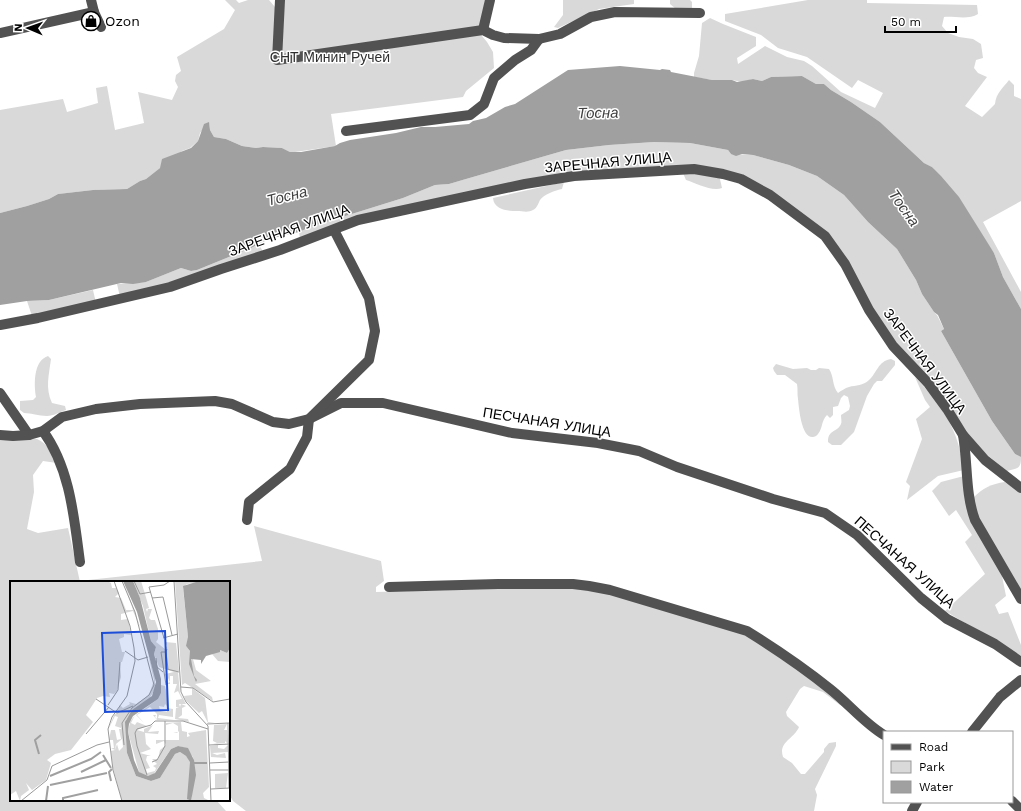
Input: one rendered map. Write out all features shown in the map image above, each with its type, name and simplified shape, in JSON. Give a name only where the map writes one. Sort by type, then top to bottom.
[{"type":"street","points":[[91,0],[94,12],[101,27]]},
{"type":"street","points":[[280,0],[277,60],[483,30],[504,38],[539,39],[560,34],[590,17],[615,12],[700,13]]},
{"type":"street","points":[[483,30],[490,0]]},
{"type":"street","points":[[0,33],[94,12]]},
{"type":"street","points":[[346,130],[470,115],[484,104],[494,78],[505,68],[531,50],[539,39]]},
{"type":"street","name":"ЗАРЕЧНАЯ УЛИЦА","points":[[0,325],[170,287],[280,250],[358,220],[525,184],[574,176],[694,169],[741,179],[770,195],[824,236],[845,264],[869,310],[889,341],[928,383],[948,409],[963,435],[985,460],[1021,488]]},
{"type":"street","points":[[247,520],[249,502],[290,469],[307,437],[309,418],[369,360],[375,331],[370,298],[334,230]]},
{"type":"street","points":[[0,393],[29,435]]},
{"type":"street","name":"ПЕСЧАНАЯ УЛИЦА","points":[[0,435],[29,435],[43,431],[62,417],[96,409],[140,404],[215,401],[232,404],[273,422],[289,424],[309,418],[341,403],[383,403],[512,433],[598,443],[638,451],[677,467],[773,499],[825,513],[857,535],[921,598],[947,619],[995,644],[1021,662]]},
{"type":"street","points":[[43,431],[60,462],[68,490],[80,562]]},
{"type":"street","points":[[963,435],[970,506],[975,520],[1021,599]]},
{"type":"street","points":[[389,587],[498,584],[573,584],[625,594],[747,631],[771,646],[831,690],[883,734]]},
{"type":"street","points":[[973,731],[1000,697],[1021,680]]},
{"type":"street","points":[[1013,802],[1021,810]]},
{"type":"green space","name":"СНТ Минин Ручей","points":[[225,0],[236,0],[239,3],[248,0],[269,0],[275,7],[276,0],[485,0],[481,30],[482,36],[493,52],[494,68],[466,91],[463,97],[331,114],[336,146],[290,152],[282,148],[256,148],[242,146],[226,139],[214,137],[210,130],[209,123],[200,133],[198,141],[190,148],[182,151],[146,179],[127,189],[93,190],[58,194],[49,199],[0,213],[0,110],[63,99],[67,112],[98,103],[96,88],[107,86],[115,130],[144,123],[138,92],[172,100],[178,87],[175,81],[176,75],[181,71],[177,57],[224,29],[235,10]]},
{"type":"green space","points":[[563,0],[634,0],[634,4],[599,9],[558,28],[554,27],[563,15]]},
{"type":"green space","points":[[670,0],[690,0],[692,2],[692,9],[676,9],[670,4]]},
{"type":"green space","points":[[808,0],[867,0],[867,3],[977,5],[978,14],[970,17],[944,17],[942,26],[948,33],[959,37],[973,39],[981,44],[983,58],[976,60],[974,68],[978,73],[987,77],[965,106],[982,117],[995,104],[998,94],[1009,80],[1014,85],[1014,96],[1021,99],[1021,201],[983,222],[1021,292],[1021,309],[1003,277],[994,253],[932,167],[924,163],[880,122],[824,84],[816,84],[802,76],[771,77],[762,81],[753,79],[742,82],[694,77],[699,56],[702,23],[710,18],[756,37],[756,46],[737,58],[738,64],[765,46],[787,57],[804,61],[812,66],[841,92],[875,108],[883,93],[858,80],[852,88],[807,57],[778,48],[761,35],[725,21],[725,14]]},
{"type":"green space","points":[[654,142],[690,143],[728,150],[731,154],[753,155],[789,165],[817,176],[844,195],[868,222],[897,249],[916,280],[922,294],[937,315],[944,329],[941,331],[992,421],[1015,454],[1021,457],[1019,466],[1007,471],[986,454],[965,432],[891,339],[829,233],[718,169],[567,174],[300,239],[299,232],[310,227],[403,198],[435,185],[449,184],[566,150]]},
{"type":"green space","points":[[683,173],[719,175],[722,188],[709,188],[686,180]]},
{"type":"green space","points":[[564,182],[562,189],[544,196],[536,208],[531,211],[525,212],[506,210],[496,205],[494,202],[493,198]]},
{"type":"green space","points":[[259,244],[263,252],[196,276],[120,297],[117,284],[146,282],[181,268],[191,271],[197,270]]},
{"type":"green space","points":[[93,290],[96,303],[32,316],[27,301],[49,300]]},
{"type":"green space","points":[[48,356],[51,359],[48,381],[52,403],[65,406],[66,410],[47,416],[24,413],[20,410],[20,401],[33,400],[36,397],[35,380],[37,368],[43,359]]},
{"type":"green space","points":[[891,359],[895,361],[895,365],[882,381],[877,381],[874,384],[867,396],[854,432],[841,445],[832,445],[828,442],[828,438],[829,435],[841,424],[841,415],[849,410],[850,406],[848,397],[844,395],[838,406],[833,407],[833,415],[830,418],[827,415],[825,417],[820,432],[815,437],[809,436],[803,428],[801,421],[797,384],[785,375],[777,375],[773,368],[776,364],[793,369],[829,369],[838,393],[848,387],[867,382],[883,362]]},
{"type":"green space","points":[[915,377],[934,398],[948,419],[958,442],[964,470],[938,476],[907,500],[910,486],[906,482],[922,439],[916,419],[930,407],[925,400]]},
{"type":"green space","points":[[0,438],[37,439],[50,449],[57,463],[43,461],[33,475],[34,492],[27,529],[38,533],[68,528],[80,581],[10,581],[10,801],[217,801],[226,811],[0,811]]},
{"type":"green space","points":[[964,476],[966,500],[1002,576],[1006,596],[995,605],[999,614],[1008,612],[1021,645],[1021,656],[945,611],[985,574],[965,542],[972,535],[956,510],[949,516],[932,491],[941,482]]},
{"type":"green space","points":[[1005,482],[1021,493],[1021,593],[979,519],[973,498],[988,487]]},
{"type":"green space","points":[[254,526],[381,561],[384,581],[376,587],[376,592],[573,587],[609,592],[744,633],[824,685],[844,706],[840,705],[823,692],[804,686],[800,689],[786,712],[787,716],[799,727],[785,744],[782,752],[783,757],[792,763],[801,774],[805,774],[824,752],[824,749],[829,743],[836,742],[836,746],[815,789],[817,795],[814,811],[246,811],[233,801],[230,796],[230,581],[88,580],[262,561]]},
{"type":"water","name":"Тосна","points":[[620,66],[670,70],[671,72],[712,80],[732,80],[737,82],[753,79],[762,81],[771,77],[802,76],[816,84],[824,84],[880,122],[924,163],[932,167],[959,197],[994,253],[1003,277],[1021,309],[1021,457],[1015,454],[992,421],[941,331],[944,329],[938,315],[934,312],[922,294],[916,280],[897,249],[868,222],[844,195],[817,176],[789,165],[753,155],[742,154],[736,156],[731,154],[728,150],[690,143],[654,142],[566,150],[449,184],[435,185],[403,198],[310,227],[299,232],[269,239],[197,270],[191,271],[181,268],[146,282],[133,284],[121,283],[49,300],[27,301],[0,305],[0,213],[49,199],[58,194],[93,190],[127,189],[146,179],[160,168],[162,159],[191,148],[198,141],[204,124],[209,122],[210,130],[214,137],[226,139],[242,146],[256,148],[282,148],[290,152],[301,152],[335,146],[350,140],[396,133],[421,127],[469,124],[473,121],[486,118],[505,107],[515,104],[568,70]]},
{"type":"place","name":"Ozon","points":[[91,21]]}]
